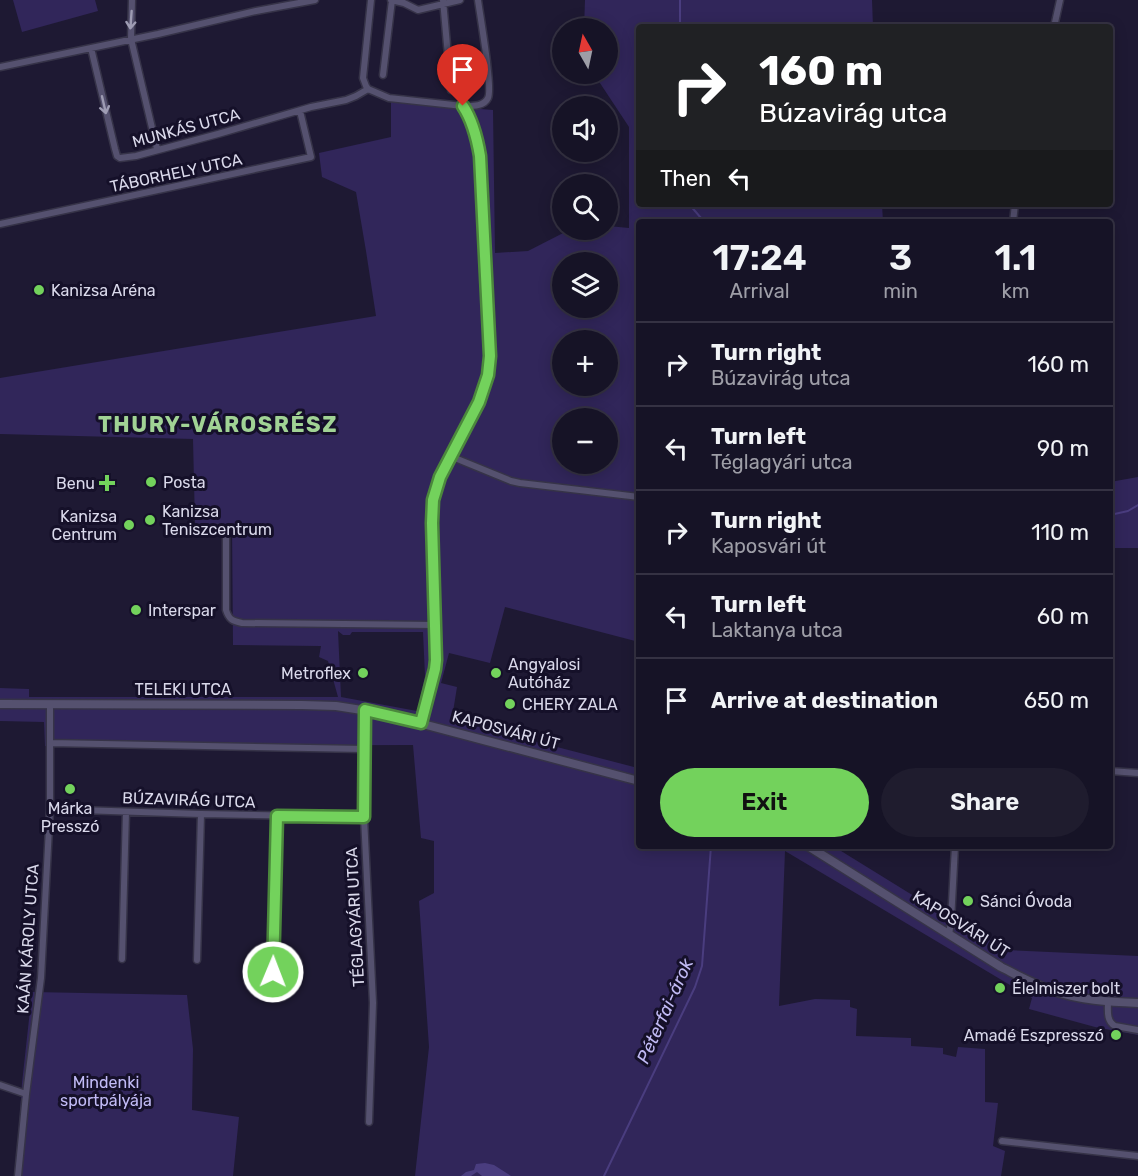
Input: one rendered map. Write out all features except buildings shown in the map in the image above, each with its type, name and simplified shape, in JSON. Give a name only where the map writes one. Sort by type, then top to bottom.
[{"type":"main road","name":"TELEKI UTCA","points":[[0,704],[302,705],[365,710]]},
{"type":"main road","name":"KAPOSVÁRI ÚT","points":[[365,710],[636,780]]},
{"type":"main road","name":"KAPOSVÁRI ÚT","points":[[813,849],[1000,967],[1033,983],[1075,996],[1138,1004]]},
{"type":"street","points":[[132,0],[131,39],[157,149]]},
{"type":"street","points":[[0,67],[315,0]]},
{"type":"street","points":[[365,0],[370,9]]},
{"type":"street","points":[[371,0],[363,78],[368,89],[389,98],[463,106],[481,104],[489,95],[489,77],[478,0]]},
{"type":"street","points":[[383,75],[392,0],[418,10],[443,2],[460,0]]},
{"type":"street","points":[[1055,24],[1060,0]]},
{"type":"street","points":[[443,2],[451,90]]},
{"type":"street","name":"MUNKÁS UTCA","points":[[91,48],[117,156],[124,159],[351,98],[368,89]]},
{"type":"street","points":[[421,723],[436,660],[432,510],[435,493],[450,456],[479,402],[488,375],[490,356],[480,156],[476,135],[463,106]]},
{"type":"street","name":"TÁBORHELY UTCA","points":[[0,224],[311,157],[300,111]]},
{"type":"street","points":[[450,456],[520,483],[636,497]]},
{"type":"street","points":[[217,528],[222,530],[226,536],[226,610],[232,621],[242,623],[435,625]]},
{"type":"street","name":"KAÁN KÁROLY UTCA","points":[[18,1176],[41,978],[50,809],[50,704]]},
{"type":"street","name":"TÉGLAGYÁRI UTCA","points":[[365,710],[364,817],[372,992],[369,1122]]},
{"type":"street","points":[[50,743],[364,749]]},
{"type":"street","points":[[1113,771],[1138,773]]},
{"type":"street","name":"BÚZAVIRÁG UTCA","points":[[50,809],[364,817]]},
{"type":"street","points":[[122,959],[126,812]]},
{"type":"street","points":[[197,960],[201,814]]},
{"type":"street","points":[[273,972],[277,816]]},
{"type":"street","points":[[949,935],[955,849]]},
{"type":"street","points":[[1108,1001],[1108,1018],[1112,1024],[1138,1030]]},
{"type":"street","points":[[0,1085],[26,1094]]},
{"type":"street","points":[[1002,1141],[1138,1156]]},
{"type":"green space","points":[[13,0],[95,0],[98,11],[22,32]]},
{"type":"green space","points":[[585,0],[872,0],[873,24],[636,24],[636,207],[882,207],[883,219],[636,219],[636,641],[505,607],[490,663],[449,653],[441,683],[457,687],[452,718],[519,736],[531,734],[530,740],[634,767],[636,765],[636,849],[838,849],[1006,950],[1138,956],[1138,1035],[1095,1027],[1029,1009],[1032,998],[785,851],[779,1006],[815,999],[850,1000],[850,1007],[857,1009],[856,1036],[911,1038],[911,1046],[943,1048],[943,1054],[956,1057],[958,1047],[985,1049],[985,1102],[998,1103],[993,1146],[1005,1151],[1001,1176],[415,1176],[429,1047],[419,901],[434,893],[434,841],[421,838],[413,745],[45,746],[44,722],[0,721],[0,688],[29,689],[29,697],[338,697],[328,661],[319,657],[321,646],[233,645],[232,524],[195,524],[193,439],[0,434],[0,378],[376,316],[356,192],[322,177],[319,153],[391,137],[391,102],[493,110],[495,253],[528,251],[552,239],[618,240],[618,227],[629,228],[629,127],[618,110],[618,96],[609,96],[601,84],[618,84],[618,18],[584,18]],"holes":[[[338,631],[343,635],[350,635],[352,632],[423,632],[425,676],[417,711],[341,697]]]},
{"type":"green space","points":[[1138,477],[1138,548],[1113,548],[1113,481]]},
{"type":"green space","name":"Mindenki sportpályája","points":[[32,992],[187,995],[193,1049],[192,1110],[239,1117],[233,1176],[16,1176],[22,1083]]},
{"type":"shaded area","points":[[476,1164],[494,1165],[511,1176],[482,1176],[477,1172],[471,1176],[461,1176],[474,1170]]},
{"type":"waterway","name":"Péterfai-árok","points":[[680,0],[680,24]]},
{"type":"waterway","name":"Péterfai-árok","points":[[692,207],[701,219]]},
{"type":"waterway","points":[[1113,514],[1128,511],[1138,505]]},
{"type":"waterway","name":"Péterfai-árok","points":[[604,1176],[695,987],[702,966],[711,849]]},
{"type":"place","name":"Kanizsa Aréna","points":[[39,290]]},
{"type":"place","name":"Posta","points":[[151,482]]},
{"type":"place","name":"Benu","points":[[107,483]]},
{"type":"place","name":"Kanizsa Teniszcentrum","points":[[150,520]]},
{"type":"place","name":"Kanizsa Centrum","points":[[129,525]]},
{"type":"place","name":"Interspar","points":[[136,610]]},
{"type":"place","name":"Metroflex","points":[[363,673]]},
{"type":"place","name":"Angyalosi Autóház","points":[[496,673]]},
{"type":"place","name":"CHERY ZALA","points":[[510,704]]},
{"type":"place","name":"Márka Presszó","points":[[70,789]]},
{"type":"place","name":"Sánci Óvoda","points":[[968,901]]},
{"type":"place","name":"Élelmiszer bolt","points":[[1000,988]]},
{"type":"place","name":"Amadé Eszpresszó","points":[[1116,1035]]},
{"type":"district","name":"THURY-VÁROSRÉSZ","points":[[218,424]]},
{"type":"route","points":[[273,972],[277,816],[364,817],[365,710],[421,723],[435,669],[433,500],[442,469],[483,392],[490,356],[480,156],[476,135],[463,106]]}]
